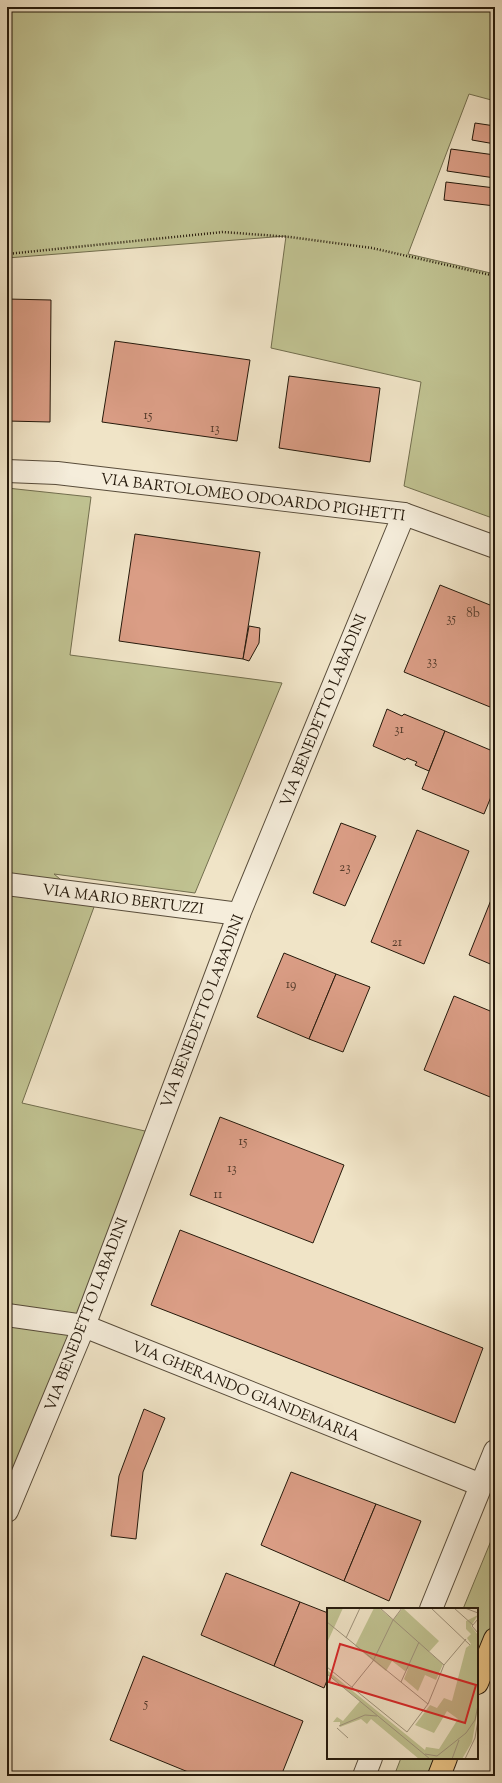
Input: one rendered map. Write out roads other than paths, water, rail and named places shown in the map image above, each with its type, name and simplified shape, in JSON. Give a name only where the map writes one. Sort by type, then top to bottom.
[{"type":"main road","points":[[478,1681],[495,1639]]},
{"type":"main road","points":[[439,1776],[446,1759]]},
{"type":"street","name":"VIA BARTOLOMEO ODOARDO PIGHETTI","points":[[7,471],[57,473],[404,514],[495,547]]},
{"type":"street","name":"VIA BENEDETTO LABADINI","points":[[7,1511],[84,1326],[239,914],[404,514]]},
{"type":"street","name":"VIA MARIO BERTUZZI","points":[[7,884],[239,914]]},
{"type":"street","name":"VIA GHERANDO GIANDEMARIA","points":[[7,1315],[84,1326],[481,1485]]},
{"type":"street","points":[[431,1608],[495,1451]]},
{"type":"street","points":[[364,1776],[371,1759]]}]
